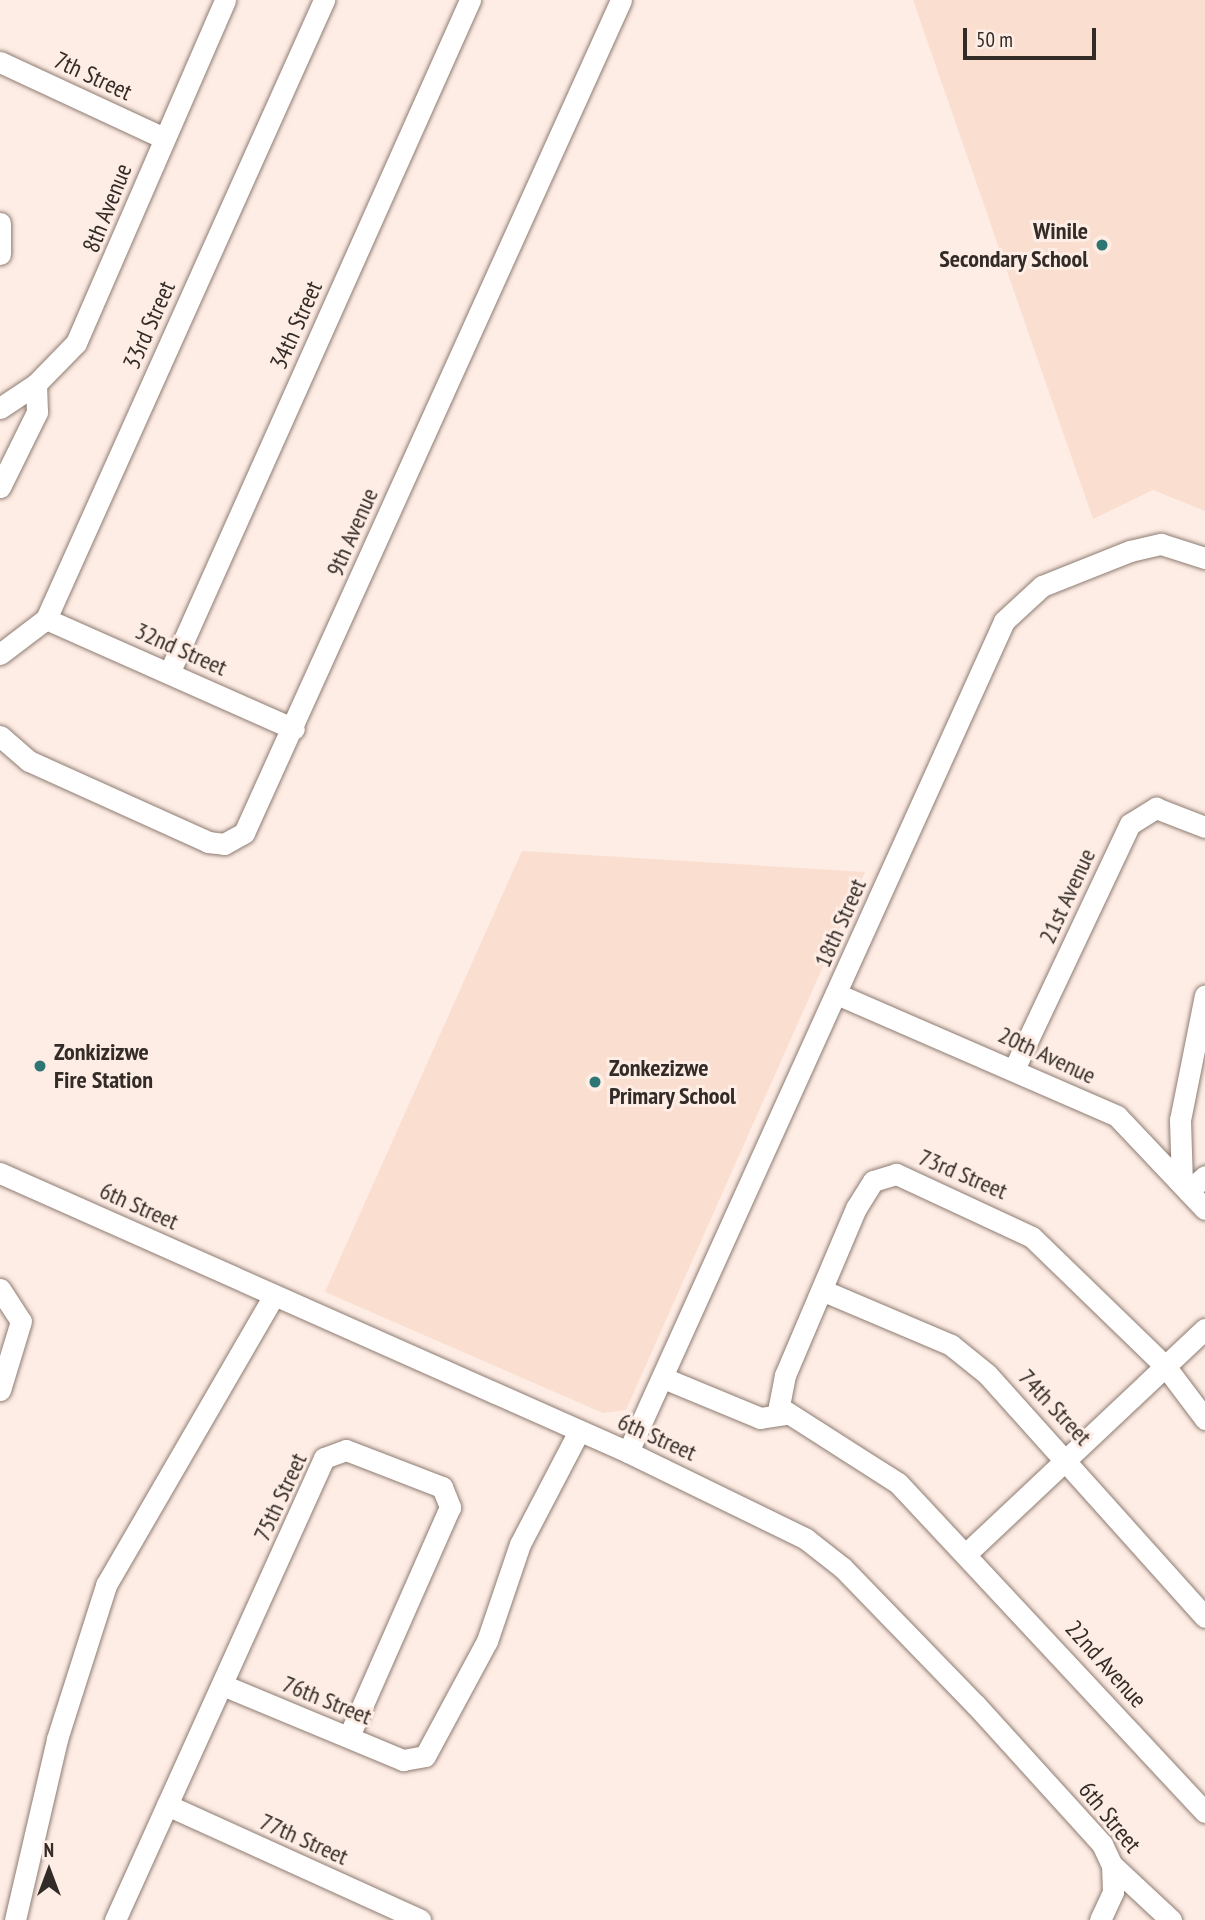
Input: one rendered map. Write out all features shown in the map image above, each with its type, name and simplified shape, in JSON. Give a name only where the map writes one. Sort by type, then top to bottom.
[{"type":"street","name":"8th Avenue","points":[[0,408],[36,384],[88,322],[164,138],[225,0]]},
{"type":"street","name":"33rd Street","points":[[0,654],[46,620],[324,0]]},
{"type":"street","name":"34th Street","points":[[170,671],[470,0]]},
{"type":"street","name":"9th Avenue","points":[[0,736],[29,761],[224,845],[236,841],[255,817],[621,0]]},
{"type":"street","name":"7th Street","points":[[0,62],[164,138]]},
{"type":"street","points":[[0,223],[0,254]]},
{"type":"street","points":[[0,487],[37,412],[36,384]]},
{"type":"street","name":"18th Street","points":[[628,1451],[666,1379],[837,993],[1013,607],[1042,586],[1147,546],[1184,548],[1205,558]]},
{"type":"street","name":"32nd Street","points":[[46,620],[170,671],[294,729]]},
{"type":"street","name":"21st Avenue","points":[[1015,1067],[1130,824],[1156,808],[1205,827]]},
{"type":"street","name":"20th Avenue","points":[[837,993],[1015,1067],[1117,1116],[1205,1209]]},
{"type":"street","points":[[1205,995],[1180,1121],[1185,1188],[1205,1176]]},
{"type":"street","name":"6th Street","points":[[0,1173],[628,1451],[752,1509],[843,1569],[1093,1834],[1112,1865],[1171,1920]]},
{"type":"street","name":"73rd Street","points":[[785,1413],[779,1407],[785,1375],[824,1291],[844,1232],[873,1181],[906,1176],[1032,1237],[1165,1366],[1205,1419]]},
{"type":"street","points":[[0,1289],[21,1321],[0,1390]]},
{"type":"street","name":"74th Street","points":[[824,1291],[951,1345],[1068,1459],[1205,1617]]},
{"type":"street","points":[[15,1920],[57,1739],[106,1585],[274,1295]]},
{"type":"street","points":[[968,1552],[1205,1329]]},
{"type":"street","points":[[666,1379],[760,1418],[785,1413]]},
{"type":"street","name":"22nd Avenue","points":[[785,1413],[876,1466],[968,1552],[1205,1812]]},
{"type":"street","name":"76th Street","points":[[225,1686],[409,1762],[434,1745],[494,1626],[520,1544],[579,1431]]},
{"type":"street","name":"75th Street","points":[[115,1920],[225,1686],[324,1458],[346,1450],[373,1458],[442,1487],[450,1507],[349,1736]]},
{"type":"street","name":"77th Street","points":[[167,1805],[420,1920]]},
{"type":"street","points":[[1100,1920],[1113,1892],[1112,1865]]},
{"type":"shaded area","name":"Winile Secondary School","points":[[913,0],[1205,0],[1205,511],[1153,490],[1093,519]]},
{"type":"shaded area","name":"Zonkezizwe Primary School","points":[[522,851],[865,872],[626,1410],[603,1413],[325,1292]]},
{"type":"place","name":"Winile Secondary School","points":[[1102,245]]},
{"type":"place","name":"Zonkizizwe Fire Station","points":[[40,1066]]},
{"type":"place","name":"Zonkezizwe Primary School","points":[[595,1082]]}]
